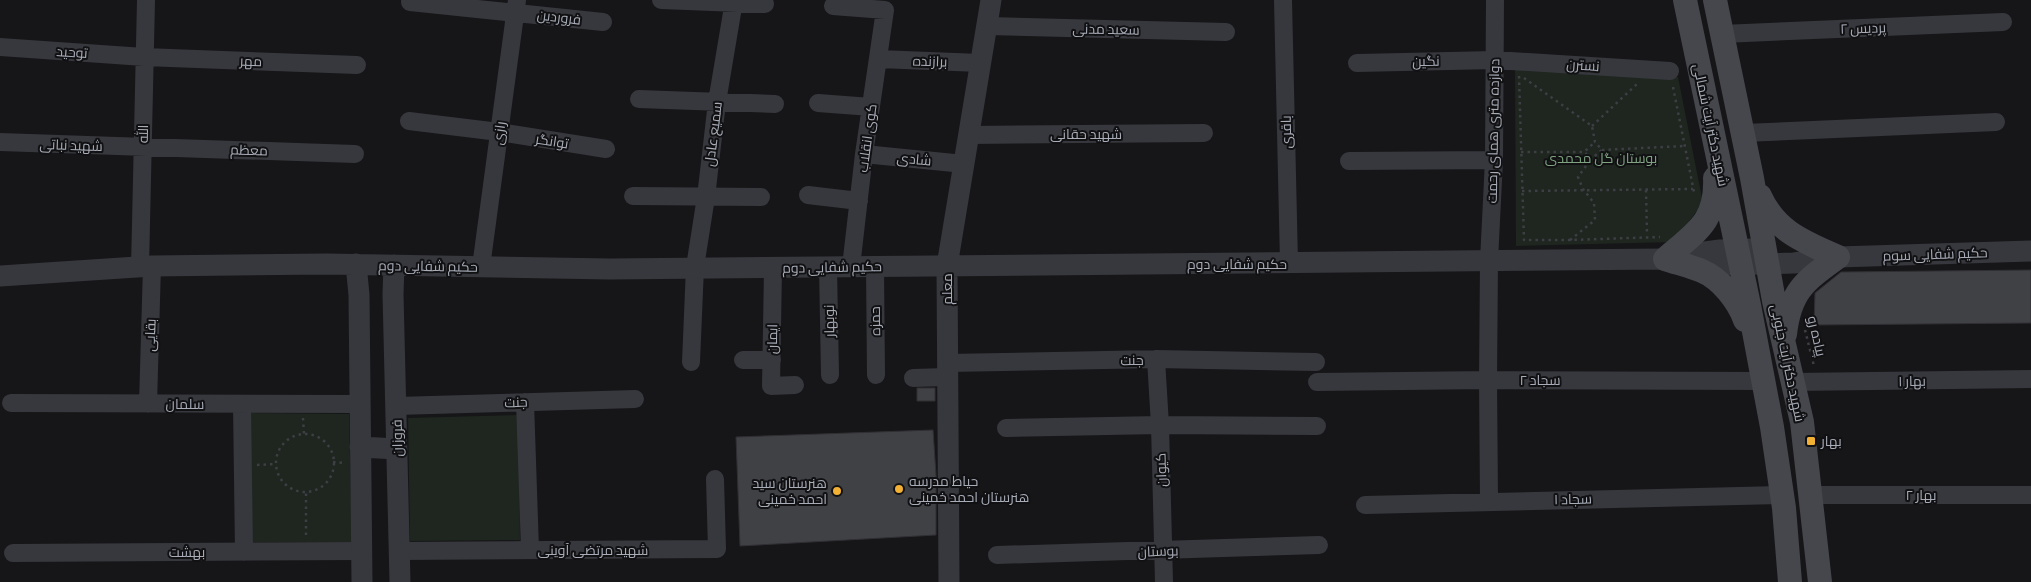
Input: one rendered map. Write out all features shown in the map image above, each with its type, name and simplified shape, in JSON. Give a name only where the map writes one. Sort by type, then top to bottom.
[{"type":"main road","name":"شهید دکتر آیت شمالی","points":[[1684,0],[1739,257]]},
{"type":"main road","points":[[1715,0],[1744,133],[1766,256]]},
{"type":"main road","points":[[1714,138],[1716,195],[1710,216],[1693,234],[1667,248],[1726,289],[1741,309],[1762,375]]},
{"type":"main road","points":[[1752,178],[1766,209],[1778,224],[1799,239],[1838,257],[1809,278],[1795,296],[1788,314],[1784,344]]},
{"type":"main road","name":"شهید دکتر آیت جنوبی","points":[[1766,256],[1802,422],[1819,571],[1828,582]]},
{"type":"main road","name":"شهید دکتر آیت جنوبی","points":[[1739,257],[1762,375],[1782,495],[1787,575]]},
{"type":"street","name":"الله","points":[[146,0],[143,147],[146,267]]},
{"type":"street","points":[[660,0],[734,1],[765,4]]},
{"type":"street","name":"معلم","points":[[949,582],[947,266],[991,0]]},
{"type":"street","name":"باقری","points":[[1283,0],[1289,263]]},
{"type":"street","name":"دوازده متری همای رحمت","points":[[1489,501],[1489,261],[1494,160],[1495,0]]},
{"type":"street","name":"سمیع عادل","points":[[695,267],[706,197],[717,102],[734,1]]},
{"type":"street","name":"فروردین","points":[[410,2],[516,6],[603,22]]},
{"type":"street","name":"رازی","points":[[481,267],[516,6]]},
{"type":"street","name":"کوی انقلاب","points":[[833,6],[885,10],[864,154],[851,267]]},
{"type":"street","name":"پردیس ۲","points":[[1722,34],[2004,22]]},
{"type":"street","name":"سعید مدنی","points":[[986,26],[1226,32]]},
{"type":"street","name":"توحید","points":[[0,47],[144,57]]},
{"type":"street","name":"مهر","points":[[144,57],[357,65]]},
{"type":"street","name":"برازنده","points":[[879,59],[980,63]]},
{"type":"street","name":"نگین","points":[[1356,63],[1495,60]]},
{"type":"street","name":"نسترن","points":[[1495,60],[1670,71]]},
{"type":"street","points":[[639,99],[775,104]]},
{"type":"street","points":[[818,103],[872,107]]},
{"type":"street","name":"توانگر","points":[[409,121],[499,132],[606,149]]},
{"type":"street","points":[[1744,133],[1996,122]]},
{"type":"street","name":"شهید حقانی","points":[[968,135],[1204,133]]},
{"type":"street","name":"شهید نباتی","points":[[0,142],[143,147]]},
{"type":"street","name":"معظم","points":[[143,147],[355,154]]},
{"type":"street","name":"شادی","points":[[864,154],[964,164]]},
{"type":"street","points":[[1349,162],[1494,160]]},
{"type":"street","points":[[633,196],[761,197]]},
{"type":"street","points":[[808,196],[859,201]]},
{"type":"street","name":"حکیم شفایی دوم","points":[[0,276],[146,267],[356,264],[610,269],[1489,261],[1667,248],[1720,250],[1739,257]]},
{"type":"street","name":"حکیم شفایی سوم","points":[[1739,257],[1838,257],[2031,251]]},
{"type":"street","points":[[356,264],[359,295],[362,582]]},
{"type":"street","name":"فروزان","points":[[394,265],[393,294],[400,582]]},
{"type":"street","name":"حمزه","points":[[875,266],[876,375]]},
{"type":"street","name":"بقایی","points":[[146,267],[148,404]]},
{"type":"street","points":[[691,362],[695,267]]},
{"type":"street","name":"نوبهار","points":[[828,267],[830,375]]},
{"type":"street","name":"ایمان","points":[[774,268],[772,386],[795,386]]},
{"type":"street","points":[[359,295],[363,285],[373,280],[378,280],[388,285],[393,294]]},
{"type":"street","name":"جنت","points":[[913,378],[947,370],[1156,359],[1316,362]]},
{"type":"street","name":"کیوان","points":[[1156,359],[1160,425],[1164,582]]},
{"type":"street","points":[[743,360],[772,360]]},
{"type":"street","name":"سجاد ۲","points":[[1317,382],[1762,375]]},
{"type":"street","name":"بهار ۱","points":[[1793,382],[2031,379]]},
{"type":"street","name":"جنت","points":[[396,406],[635,399]]},
{"type":"street","points":[[525,402],[530,550]]},
{"type":"street","name":"سلمان","points":[[11,404],[359,404]]},
{"type":"street","points":[[242,404],[244,552]]},
{"type":"street","points":[[1006,428],[1160,425],[1317,426]]},
{"type":"street","points":[[360,448],[398,449]]},
{"type":"street","name":"شهید مرتضی آوینی","points":[[399,551],[717,549],[715,479]]},
{"type":"street","name":"سجاد ۱","points":[[1365,505],[1782,495]]},
{"type":"street","name":"بهار ۲","points":[[1810,495],[2031,495]]},
{"type":"street","name":"بوستان","points":[[997,555],[1319,545]]},
{"type":"street","name":"بهشت","points":[[13,553],[362,551]]},
{"type":"path","points":[[1670,71],[1695,197]]},
{"type":"path","points":[[1602,150],[1595,142],[1592,126],[1519,75],[1524,240],[1570,240],[1667,248]]},
{"type":"path","points":[[1592,126],[1640,82]]},
{"type":"path","points":[[1521,152],[1584,152],[1595,142]]},
{"type":"path","points":[[1570,240],[1595,220],[1594,203],[1578,177],[1591,159],[1602,150],[1684,146]]},
{"type":"path","points":[[1584,152],[1591,159]]},
{"type":"path","points":[[1522,191],[1694,189]]},
{"type":"path","points":[[1646,190],[1647,234]]},
{"type":"path","name":"پیاده رو","points":[[1804,326],[1817,382]]},
{"type":"path","points":[[304,434],[322,440],[329,448],[333,457],[333,467],[330,476],[324,484],[306,492],[297,491],[282,481],[276,464],[277,456],[286,440],[304,434]]},
{"type":"path","points":[[306,492],[306,552]]},
{"type":"green space","name":"بوستان گل محمدی","points":[[1515,69],[1678,77],[1703,203],[1673,242],[1516,246]]},
{"type":"green space","points":[[249,413],[349,414],[352,542],[251,542]]},
{"type":"green space","points":[[519,415],[520,540],[410,541],[408,418]]},
{"type":"building","points":[[2031,270],[2031,323],[1814,325],[1815,293],[1841,272]]},
{"type":"building","points":[[917,388],[935,388],[935,401],[917,401]]},
{"type":"building","name":"هنرستان سید احمد خمینی","points":[[933,430],[936,475],[936,535],[740,546],[736,437]]},
{"type":"place","name":"بهار","points":[[1811,441]]},
{"type":"place","name":"حیاط مدرسه هنرستان احمد خمینی","points":[[899,489]]},
{"type":"place","name":"هنرستان سید احمد خمینی","points":[[837,491]]}]
